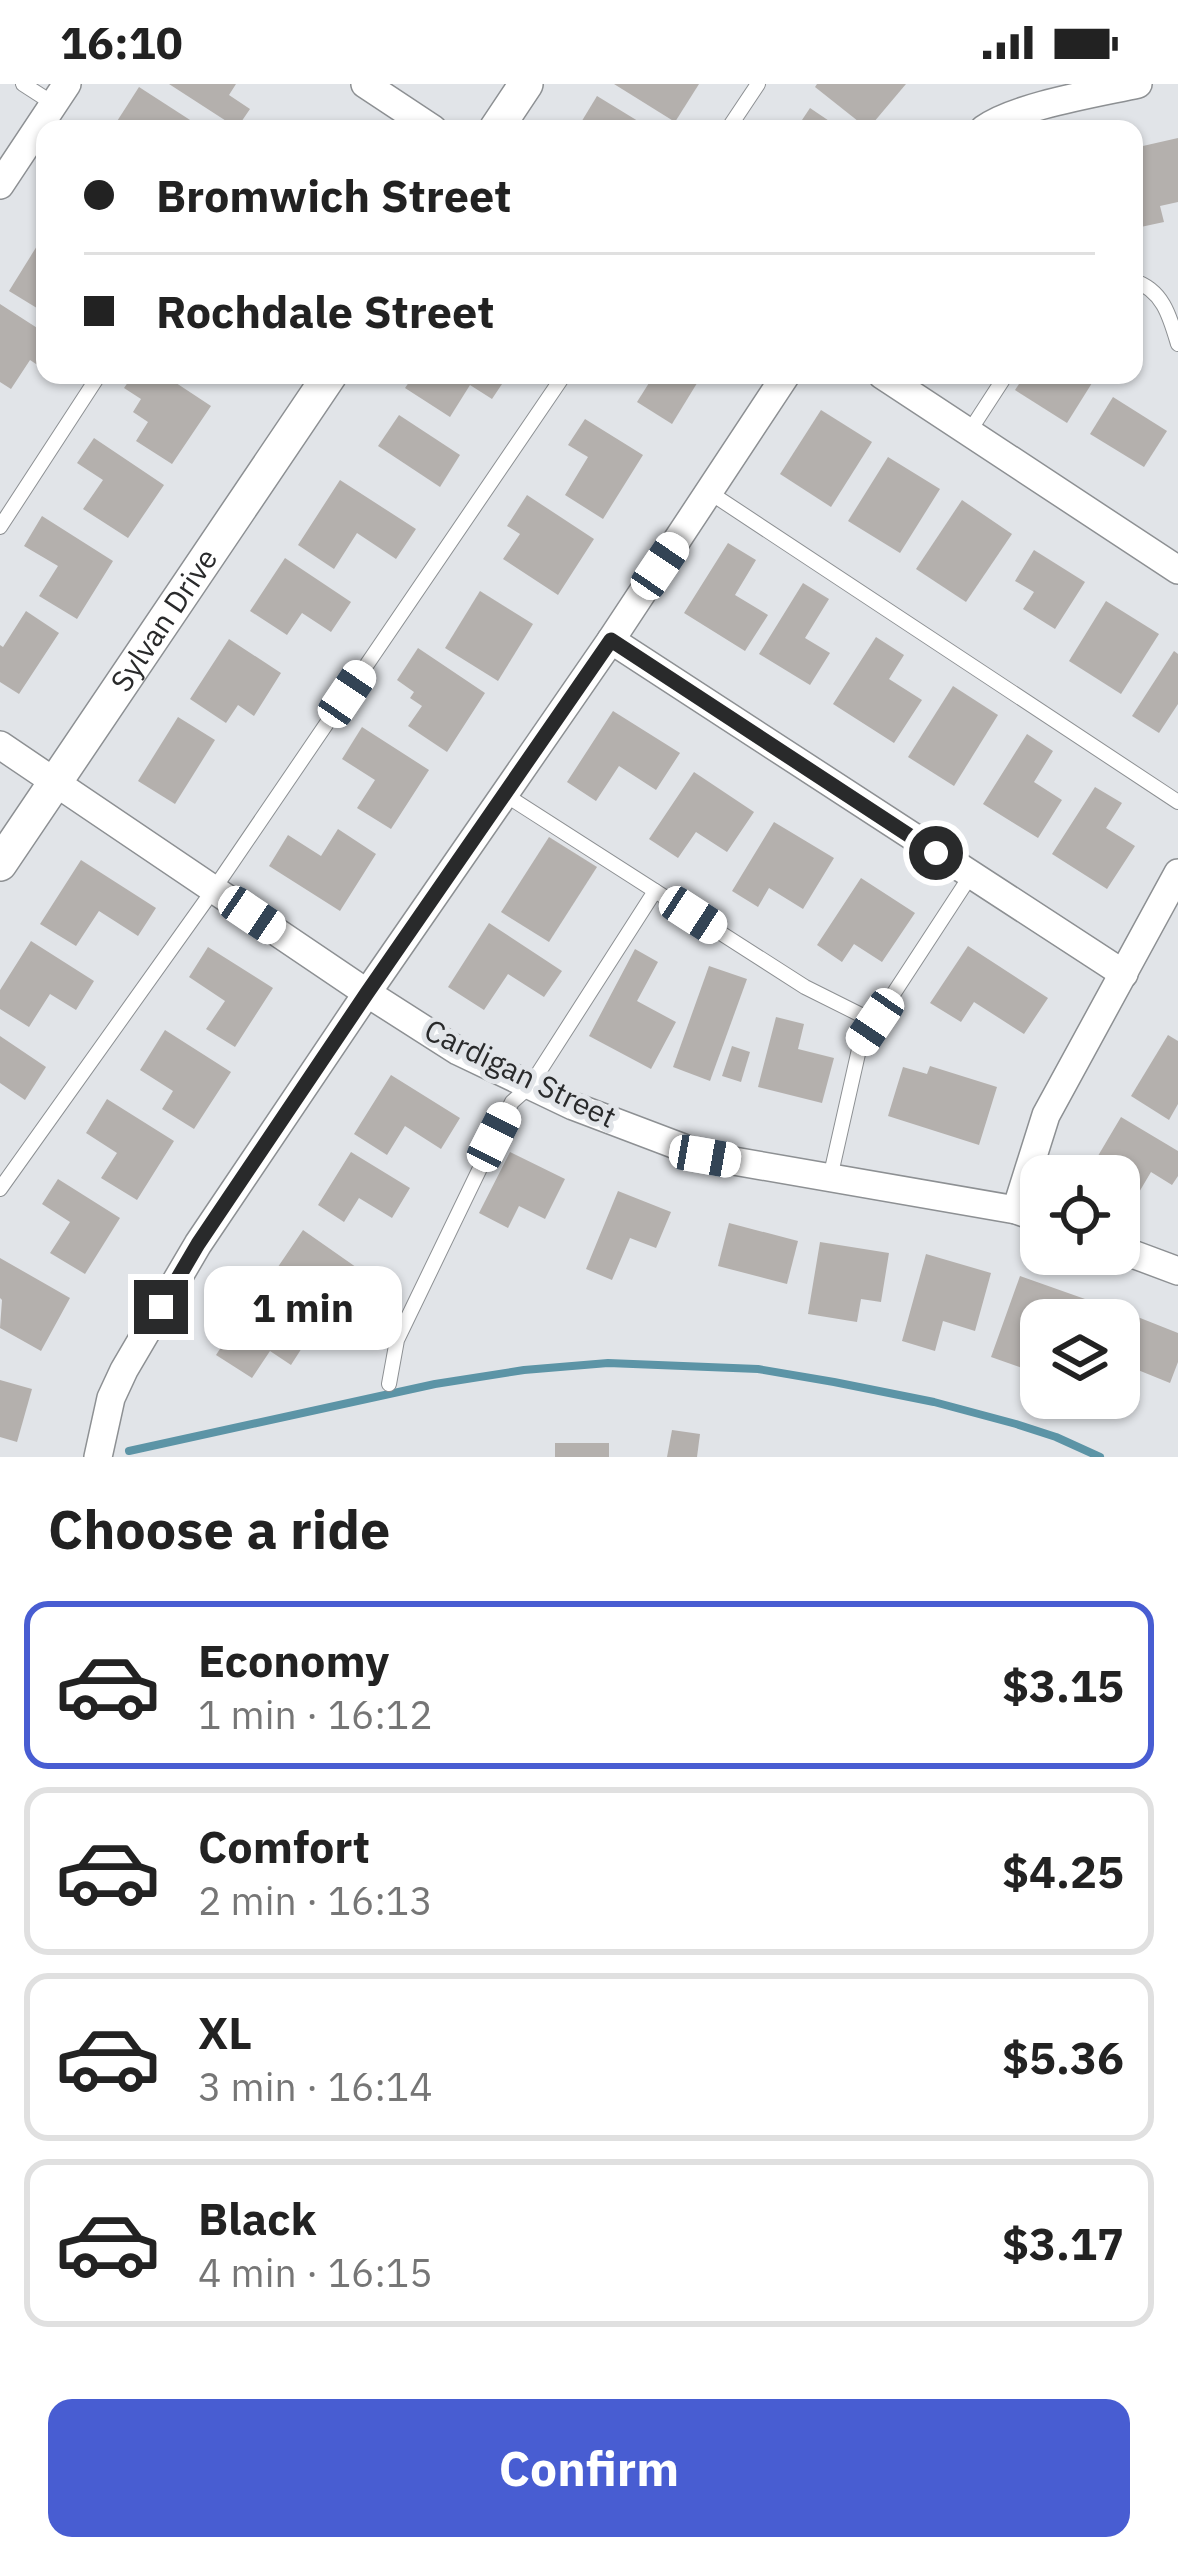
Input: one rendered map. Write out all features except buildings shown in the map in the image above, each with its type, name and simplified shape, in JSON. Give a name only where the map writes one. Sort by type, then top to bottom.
[{"type":"street","points":[[365,84],[420,120]]},
{"type":"street","points":[[502,120],[526,84]]},
{"type":"street","points":[[1000,120],[1058,101],[1138,84]]},
{"type":"street","points":[[43,120],[60,94]]},
{"type":"street","points":[[0,185],[36,130]]},
{"type":"street","name":"Sylvan Drive","points":[[0,864],[324,384]]},
{"type":"street","points":[[98,1457],[124,1370],[198,1244],[780,384]]},
{"type":"street","points":[[896,384],[1177,566]]},
{"type":"street","points":[[611,640],[1124,974]]},
{"type":"street","name":"Cardigan Street","points":[[0,745],[458,1051],[573,1106],[705,1156],[1020,1213]]},
{"type":"street","points":[[1039,1155],[1046,1115],[1178,873]]},
{"type":"street","points":[[1140,1255],[1175,1264]]},
{"type":"lane","points":[[23,84],[60,94]]},
{"type":"lane","points":[[734,120],[758,84]]},
{"type":"lane","points":[[1143,284],[1159,296],[1178,344]]},
{"type":"lane","points":[[0,526],[93,384]]},
{"type":"lane","points":[[0,1189],[214,889],[558,384]]},
{"type":"lane","points":[[969,432],[1000,384]]},
{"type":"lane","points":[[709,492],[1178,802]]},
{"type":"lane","points":[[504,794],[806,988],[875,1022]]},
{"type":"lane","points":[[830,1178],[860,1046],[971,875]]},
{"type":"lane","points":[[389,1384],[398,1340],[512,1102],[530,1086],[655,891]]},
{"type":"waterway","points":[[129,1451],[435,1384],[608,1363],[758,1369],[834,1382],[1016,1424],[1100,1457]]},
{"type":"route","points":[[161,1307],[198,1244],[367,993],[611,640],[936,853]]}]
